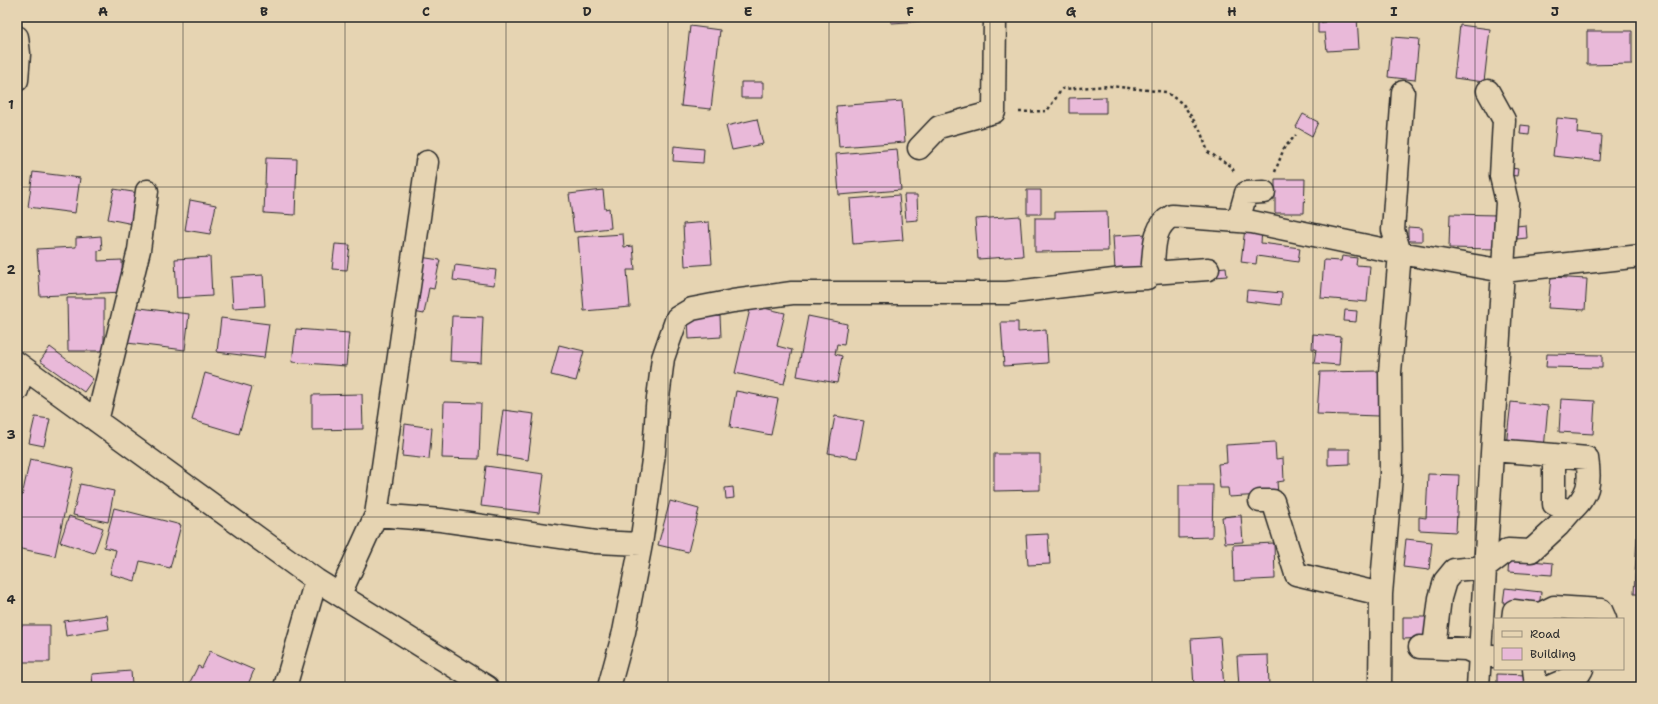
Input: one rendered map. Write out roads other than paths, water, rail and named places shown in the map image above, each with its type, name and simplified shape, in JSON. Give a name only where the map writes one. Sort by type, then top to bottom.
[{"type":"street","points":[[919,148],[939,127],[994,112],[996,17]]},
{"type":"street","points":[[17,37],[19,54],[17,80]]},
{"type":"street","points":[[1478,687],[1487,656],[1486,567],[1507,202],[1501,176],[1504,120],[1488,91]]},
{"type":"street","points":[[1380,687],[1381,594],[1391,476],[1390,372],[1400,253],[1393,230],[1403,92]]},
{"type":"street","points":[[340,594],[376,515],[427,162]]},
{"type":"street","points":[[97,421],[139,250],[147,191]]},
{"type":"street","points":[[1238,221],[1255,193]]},
{"type":"street","points":[[1152,274],[1157,230],[1164,220],[1172,216],[1238,221],[1400,253],[1504,271],[1641,255]]},
{"type":"street","points":[[609,687],[624,632],[641,544],[654,452],[657,406],[663,358],[678,318],[692,309],[733,301],[792,293],[1008,292],[1122,279],[1146,278],[1152,274],[1208,269]]},
{"type":"street","points":[[17,390],[20,365],[316,580],[487,687]]},
{"type":"street","points":[[1487,656],[1466,649],[1427,647],[1444,581],[1454,570],[1486,567],[1508,550],[1531,550],[1558,526],[1583,500],[1590,475],[1587,458],[1493,450]]},
{"type":"street","points":[[1554,454],[1554,504],[1570,512]]},
{"type":"street","points":[[1260,501],[1273,501],[1296,574],[1381,594]]},
{"type":"street","points":[[376,515],[441,520],[596,542],[641,544]]},
{"type":"street","points":[[285,687],[316,580]]},
{"type":"street","points":[[1513,618],[1514,611],[1540,614],[1554,607],[1601,610],[1605,618]]},
{"type":"street","points":[[1536,670],[1536,687]]},
{"type":"street","points":[[1549,687],[1579,674],[1581,670]]}]
